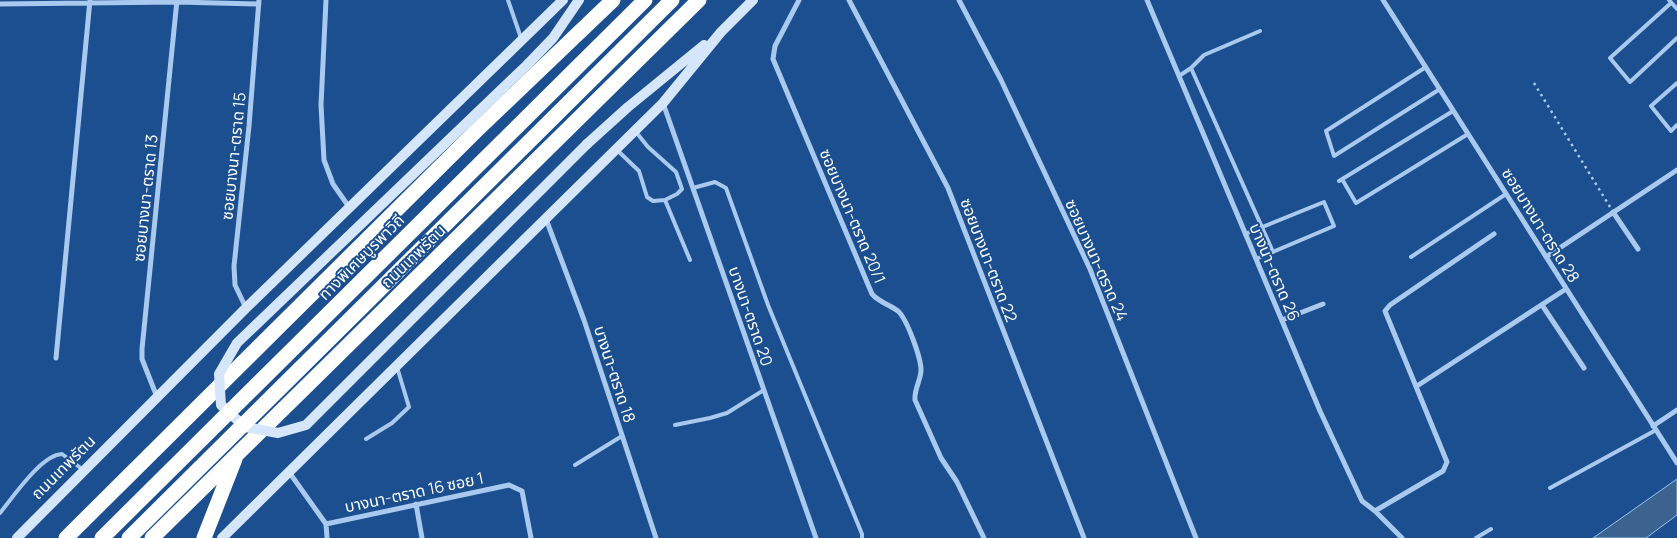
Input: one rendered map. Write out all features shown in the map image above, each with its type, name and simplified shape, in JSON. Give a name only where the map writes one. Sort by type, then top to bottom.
[{"type":"highway","points":[[66,538],[469,138],[613,0]]},
{"type":"highway","name":"ทางพิเศษบูรพาวิถี","points":[[102,538],[645,0]]},
{"type":"highway","points":[[129,538],[672,0]]},
{"type":"highway","name":"ถนนเทพรัตน","points":[[152,538],[699,0]]},
{"type":"highway","points":[[204,538],[237,453]]},
{"type":"main road","points":[[579,0],[553,38],[528,64],[236,343],[220,374],[221,405],[245,427],[278,433],[306,425],[587,144],[628,107],[721,32]]},
{"type":"main road","points":[[222,538],[663,102],[721,32],[753,0]]},
{"type":"main road","name":"ถนนเทพรัตน","points":[[17,538],[246,308],[521,40],[557,2]]},
{"type":"street","points":[[0,0],[0,5],[90,2],[259,2]]},
{"type":"street","points":[[326,0],[321,105],[324,160],[333,184],[349,207]]},
{"type":"street","name":"ซอยบางนา-ตราด 20/1","points":[[799,0],[775,46],[773,59],[872,294],[878,301],[897,311],[903,318],[920,361],[921,372],[914,391],[915,400],[941,458],[957,482],[984,538]]},
{"type":"street","name":"ซอยบางนา-ตราด 22","points":[[849,0],[948,188],[1084,538]]},
{"type":"street","name":"ซอยบางนา-ตราด 24","points":[[959,0],[1001,80],[1090,268],[1196,538]]},
{"type":"street","name":"บางนา-ตราด 26","points":[[1147,0],[1245,234],[1362,501],[1402,538]]},
{"type":"street","name":"ซอยบางนา-ตราด 28","points":[[1383,0],[1677,463]]},
{"type":"street","name":"ซอยบางนา-ตราด 13","points":[[157,397],[142,359],[142,348],[177,1]]},
{"type":"street","points":[[56,358],[90,2]]},
{"type":"street","name":"ซอยบางนา-ตราด 15","points":[[246,308],[235,285],[234,266],[249,126],[259,2]]},
{"type":"street","name":"บางนา-ตราด 20","points":[[663,102],[816,538]]},
{"type":"street","points":[[1546,257],[1677,170]]},
{"type":"street","points":[[1614,212],[1638,249]]},
{"type":"street","name":"บางนา-ตราด 18","points":[[546,218],[584,320],[656,538]]},
{"type":"street","points":[[1375,511],[1443,471],[1447,462],[1418,386],[1385,311],[1390,305],[1494,234]]},
{"type":"street","points":[[1418,386],[1566,289]]},
{"type":"street","points":[[1282,320],[1323,304]]},
{"type":"street","points":[[1542,305],[1584,368]]},
{"type":"street","points":[[1655,428],[1677,410]]},
{"type":"street","name":"บางนา-ตราด 16 ซอย 1","points":[[289,472],[326,524],[509,484],[522,491],[531,538]]},
{"type":"street","points":[[416,504],[422,538]]},
{"type":"street","points":[[326,524],[327,538]]},
{"type":"lane","points":[[508,0],[521,40]]},
{"type":"lane","points":[[1677,9],[1670,1],[1610,58],[1630,82],[1677,38]]},
{"type":"lane","points":[[1179,76],[1191,68],[1204,55],[1260,31]]},
{"type":"lane","points":[[1426,67],[1326,131],[1334,156],[1440,89]]},
{"type":"lane","points":[[1191,68],[1273,252]]},
{"type":"lane","points":[[1677,83],[1651,106],[1671,131],[1677,125]]},
{"type":"lane","points":[[1453,111],[1341,180],[1356,203],[1468,134]]},
{"type":"lane","points":[[615,149],[639,171],[647,197],[652,201],[665,200],[682,190],[676,172],[648,147],[634,130]]},
{"type":"lane","points":[[693,188],[715,182],[726,188],[768,305],[862,538]]},
{"type":"lane","points":[[1411,257],[1506,194]]},
{"type":"lane","points":[[665,200],[690,260]]},
{"type":"lane","points":[[1245,234],[1324,202],[1334,226],[1256,259]]},
{"type":"lane","points":[[366,439],[392,423],[409,407],[397,365]]},
{"type":"lane","points":[[675,425],[710,418],[727,412],[764,390]]},
{"type":"lane","points":[[1550,488],[1655,428]]},
{"type":"lane","points":[[575,465],[622,436]]},
{"type":"lane","points":[[0,513],[42,463],[55,454],[62,454],[84,471]]},
{"type":"lane","points":[[1476,538],[1491,529]]},
{"type":"path","points":[[1534,83],[1614,212]]},
{"type":"water","points":[[1677,479],[1677,515],[1646,538],[1593,538]]}]
